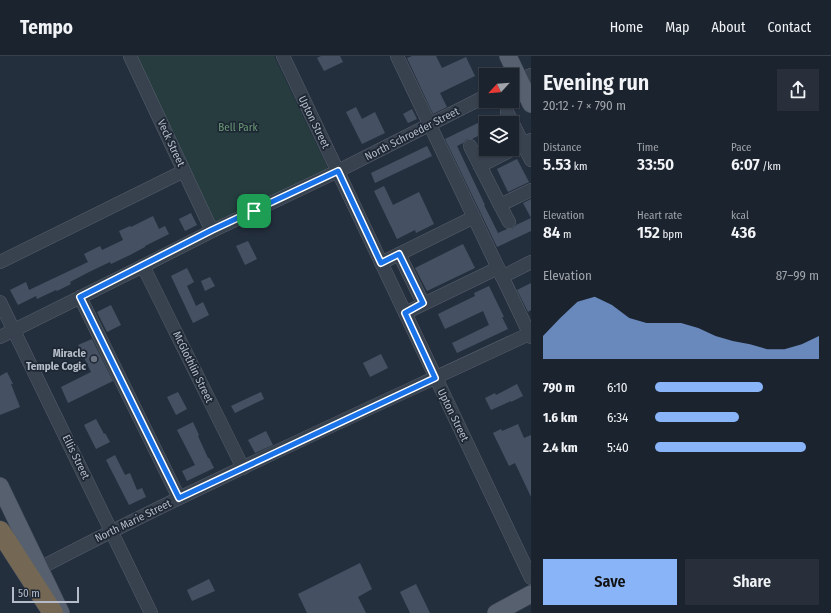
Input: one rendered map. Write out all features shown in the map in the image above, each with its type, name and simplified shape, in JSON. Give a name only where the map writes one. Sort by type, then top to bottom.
[{"type":"highway","points":[[0,531],[53,613]]},
{"type":"main road","points":[[508,56],[521,79],[531,104]]},
{"type":"main road","points":[[0,486],[61,613]]},
{"type":"main road","points":[[496,613],[531,594]]},
{"type":"street","name":"Veck Street","points":[[130,56],[212,230]]},
{"type":"street","name":"Upton Street","points":[[283,56],[531,578]]},
{"type":"street","points":[[397,56],[500,272],[527,317],[530,335]]},
{"type":"street","name":"North Schroeder Street","points":[[0,337],[212,230],[338,171],[479,100]]},
{"type":"street","points":[[507,112],[527,142],[531,160]]},
{"type":"street","points":[[480,166],[527,142]]},
{"type":"street","points":[[470,146],[509,222]]},
{"type":"street","points":[[0,262],[184,171]]},
{"type":"street","points":[[500,205],[531,190]]},
{"type":"street","points":[[381,263],[474,217]]},
{"type":"street","points":[[399,254],[423,303]]},
{"type":"street","points":[[405,313],[423,303],[500,272],[531,262]]},
{"type":"street","name":"McGlothlin Street","points":[[143,266],[243,468]]},
{"type":"street","points":[[80,297],[179,498]]},
{"type":"street","name":"Ellis Street","points":[[0,302],[151,613]]},
{"type":"street","name":"North Marie Street","points":[[40,568],[179,498],[530,335]]},
{"type":"green space","name":"Bell Park","points":[[134,56],[274,56],[327,166],[327,170],[215,223]]},
{"type":"building","points":[[321,56],[340,56],[343,62],[324,71],[317,58]]},
{"type":"building","points":[[412,56],[436,56],[442,68],[466,57],[475,76],[440,93],[447,107],[433,114],[407,58]]},
{"type":"building","points":[[356,107],[362,119],[375,112],[385,133],[362,144],[346,112]]},
{"type":"building","points":[[412,109],[417,119],[408,123],[403,114]]},
{"type":"building","points":[[479,122],[479,136],[472,139],[467,139],[457,146],[484,205],[498,233],[507,229],[512,229],[516,225],[531,218],[531,231],[497,247],[445,139]]},
{"type":"building","points":[[427,146],[432,156],[375,183],[371,173]]},
{"type":"building","points":[[517,159],[529,182],[508,192],[497,169]]},
{"type":"building","points":[[384,186],[393,205],[419,192],[434,224],[416,233],[415,230],[397,239],[374,191]]},
{"type":"building","points":[[531,199],[531,218],[523,203]]},
{"type":"building","points":[[191,213],[197,225],[185,231],[179,219]]},
{"type":"building","points":[[153,216],[159,229],[165,226],[169,234],[130,255],[89,272],[57,291],[56,290],[37,299],[36,296],[18,305],[10,290],[26,282],[29,290],[88,262],[84,254],[100,246],[102,250],[123,240],[119,231]]},
{"type":"building","points":[[248,241],[257,259],[245,265],[236,246]]},
{"type":"building","points":[[463,244],[475,268],[427,291],[415,268]]},
{"type":"building","points":[[187,268],[194,282],[187,286],[196,306],[203,302],[209,315],[193,323],[171,276]]},
{"type":"building","points":[[210,277],[215,286],[205,291],[201,281]]},
{"type":"building","points":[[531,283],[531,310],[528,312],[517,290]]},
{"type":"building","points":[[489,286],[508,329],[457,353],[452,343],[489,325],[483,311],[445,329],[438,314],[475,296],[474,293]]},
{"type":"building","points":[[111,305],[121,325],[107,332],[97,312]]},
{"type":"building","name":"Miracle Temple Cogic","points":[[92,339],[113,381],[68,403],[61,387],[91,372],[78,345]]},
{"type":"building","points":[[381,354],[388,368],[370,377],[363,363]]},
{"type":"building","points":[[7,372],[13,384],[11,384],[20,407],[0,415],[0,376]]},
{"type":"building","points":[[517,384],[523,396],[491,410],[485,398],[495,393],[496,395]]},
{"type":"building","points":[[178,392],[187,409],[176,415],[167,397]]},
{"type":"building","points":[[261,392],[264,399],[235,413],[231,406]]},
{"type":"building","points":[[96,419],[110,442],[96,449],[84,425]]},
{"type":"building","points":[[193,422],[208,458],[214,468],[187,481],[182,471],[195,465],[177,430]]},
{"type":"building","points":[[518,424],[524,438],[531,435],[531,497],[515,463],[509,466],[493,433]]},
{"type":"building","points":[[266,431],[273,445],[255,453],[248,440]]},
{"type":"building","points":[[115,455],[125,475],[130,473],[137,490],[142,488],[146,497],[129,505],[106,460]]},
{"type":"building","points":[[360,563],[372,589],[358,597],[366,613],[307,613],[298,594]]},
{"type":"building","points":[[209,579],[215,591],[192,601],[187,590]]},
{"type":"building","points":[[416,584],[430,613],[410,613],[400,592]]},
{"type":"place","name":"Miracle Temple Cogic","points":[[94,359]]},
{"type":"route","points":[[338,171],[381,263],[399,254],[423,303],[405,313],[435,378],[179,498],[80,297],[212,230],[254,211],[338,171]]}]
